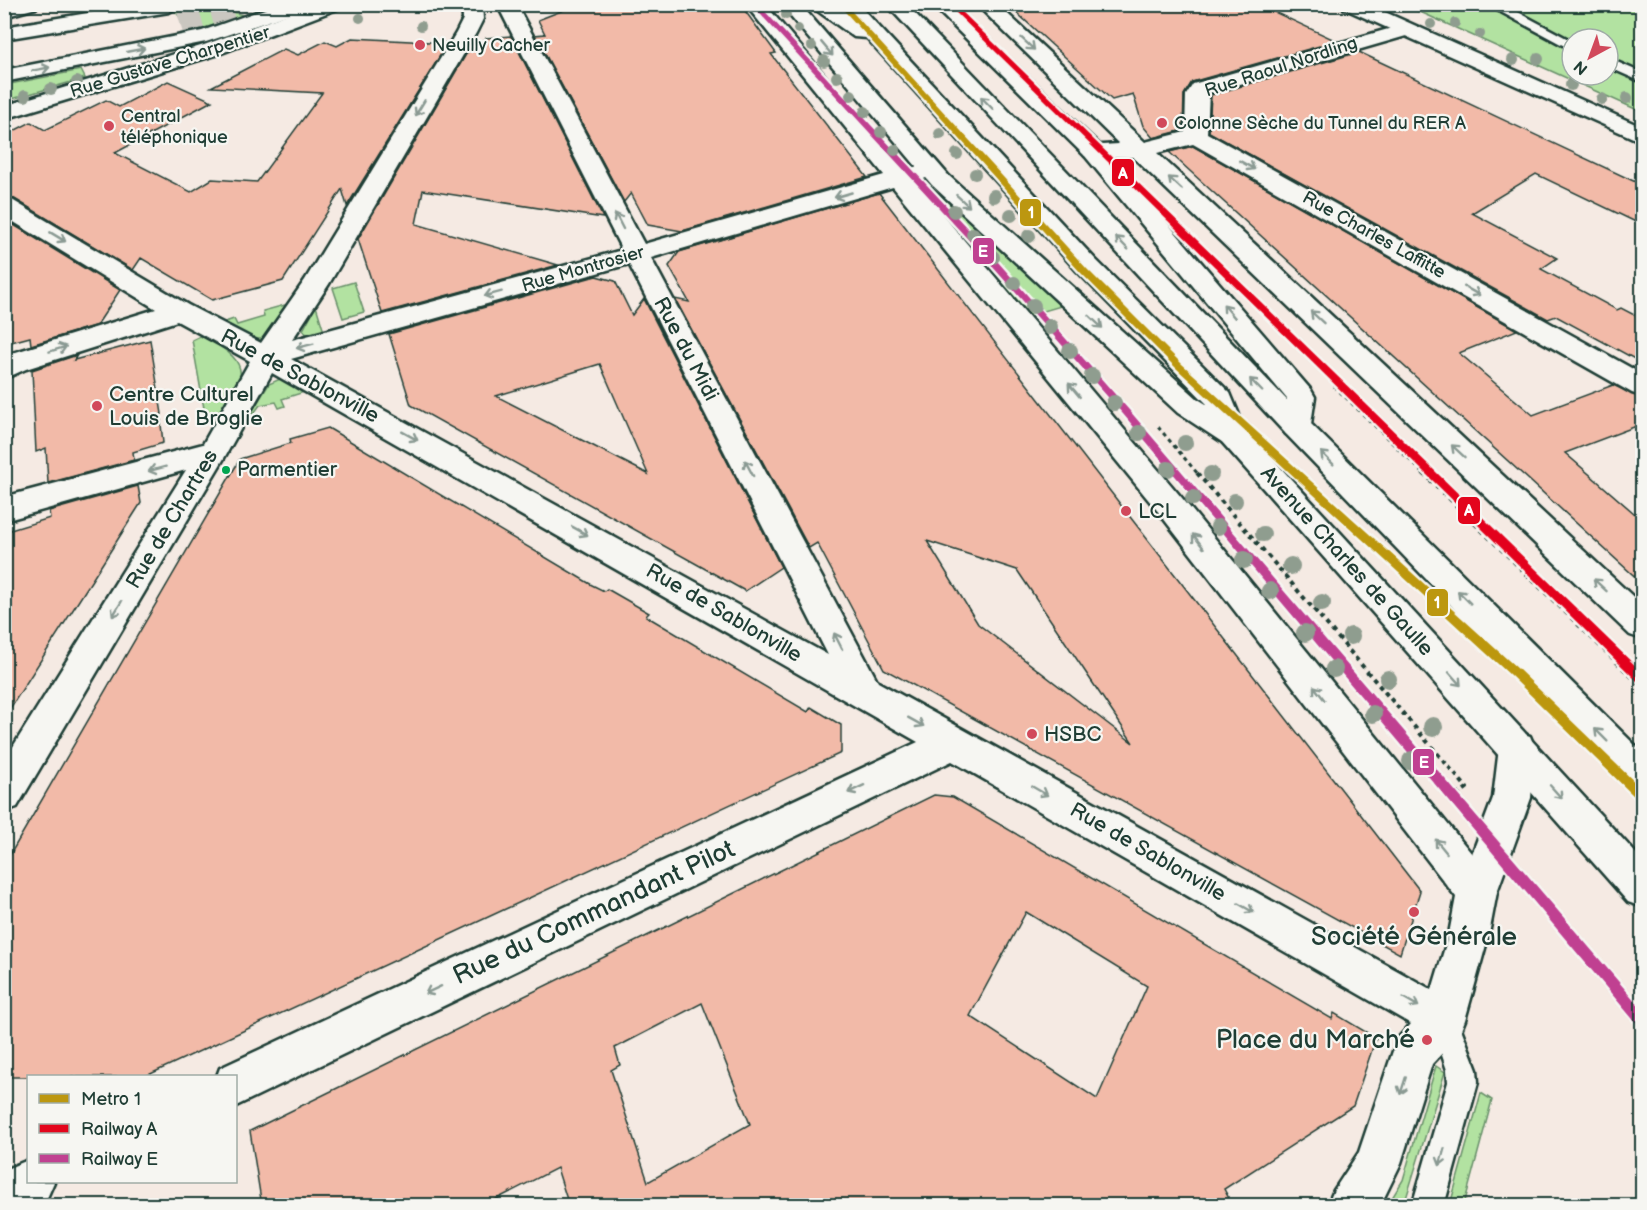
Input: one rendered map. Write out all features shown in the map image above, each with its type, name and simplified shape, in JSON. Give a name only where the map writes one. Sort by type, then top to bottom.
[{"type":"main road","points":[[4,11],[29,4]]},
{"type":"main road","points":[[4,76],[206,36],[300,4]]},
{"type":"main road","name":"Rue Gustave Charpentier","points":[[4,112],[235,43],[293,23],[333,4]]},
{"type":"main road","points":[[754,4],[1171,506],[1477,892]]},
{"type":"main road","name":"Avenue Charles de Gaulle","points":[[789,4],[922,160],[1188,406],[1232,434],[1642,888]]},
{"type":"main road","points":[[817,4],[887,51]]},
{"type":"main road","points":[[847,4],[887,51],[1086,265],[1220,400],[1232,434]]},
{"type":"main road","points":[[895,4],[1296,427],[1642,777]]},
{"type":"main road","points":[[940,4],[1055,118],[1093,152],[1301,397],[1296,427]]},
{"type":"main road","points":[[985,4],[1642,625]]},
{"type":"main road","points":[[1350,4],[1642,135]]},
{"type":"main road","points":[[472,9],[507,5]]},
{"type":"main road","name":"Rue du Midi","points":[[507,5],[865,693]]},
{"type":"main road","name":"Rue de Chartres","points":[[4,795],[213,452],[267,356],[316,284],[466,33],[472,9]]},
{"type":"main road","points":[[4,33],[174,14]]},
{"type":"main road","points":[[4,56],[174,14]]},
{"type":"main road","name":"Rue Raoul Nordling","points":[[1196,136],[1197,95],[1201,89],[1406,30]]},
{"type":"main road","points":[[1093,152],[1141,150],[1196,136]]},
{"type":"main road","name":"Rue Charles Laffitte","points":[[1196,136],[1642,386]]},
{"type":"main road","points":[[899,179],[918,173],[923,167],[922,160]]},
{"type":"main road","name":"Rue Montrosier","points":[[267,356],[899,179]]},
{"type":"main road","name":"Rue de Sablonville","points":[[4,205],[179,311],[267,356],[1444,1020]]},
{"type":"main road","points":[[4,370],[16,362],[179,311]]},
{"type":"main road","points":[[4,508],[213,452]]},
{"type":"main road","name":"Rue du Commandant Pilot","points":[[237,1084],[953,743]]},
{"type":"main road","points":[[1350,1206],[1365,1187],[1378,1163],[1415,1050],[1444,1020],[1477,892],[1512,798],[1517,748]]},
{"type":"main road","points":[[4,1194],[29,1183]]},
{"type":"lane","points":[[1492,4],[1560,40]]},
{"type":"lane","points":[[1620,68],[1642,78]]},
{"type":"lane","points":[[1428,1206],[1463,1082],[1462,1070],[1444,1020]]},
{"type":"path","points":[[1327,379],[1642,687]]},
{"type":"path","points":[[1152,420],[1467,788]]},
{"type":"green space","points":[[171,5],[207,5],[247,16],[190,32]]},
{"type":"green space","points":[[1404,5],[1642,5],[1642,112],[1586,87],[1620,87],[1620,27],[1560,27],[1560,75]]},
{"type":"green space","points":[[81,70],[85,78],[5,101],[5,85]]},
{"type":"green space","points":[[926,182],[930,183],[1061,306],[1027,316],[921,185]]},
{"type":"green space","points":[[354,282],[364,312],[343,318],[333,288]]},
{"type":"green space","points":[[292,303],[266,339],[253,339],[222,323],[234,319],[237,325],[264,317],[263,311]]},
{"type":"green space","points":[[316,306],[325,335],[308,336],[303,330]]},
{"type":"green space","points":[[202,335],[228,352],[236,360],[240,369],[237,388],[219,415],[205,414],[192,340]]},
{"type":"green space","points":[[282,378],[315,397],[304,392],[282,399],[285,406],[279,408],[276,402],[260,405],[252,416],[249,416],[269,384]]},
{"type":"green space","points":[[1436,1066],[1445,1072],[1404,1205],[1392,1198],[1403,1180]]},
{"type":"green space","points":[[1481,1093],[1492,1100],[1464,1205],[1450,1205]]},
{"type":"building","points":[[579,4],[740,4],[776,53],[771,54],[867,177],[682,231],[648,225],[631,193],[624,202],[535,35],[545,34],[538,20]]},
{"type":"building","points":[[1007,4],[1257,4],[1337,41],[1192,82],[1184,95],[1183,130],[1153,138],[1143,126],[1133,94],[1112,100]]},
{"type":"building","points":[[511,36],[603,218],[423,190],[416,224],[558,265],[382,313],[358,239],[472,44],[482,44],[486,38]]},
{"type":"building","points":[[352,38],[448,43],[347,206],[342,189],[283,281],[212,300],[141,258],[133,270],[13,198],[4,196],[4,136],[31,122],[45,130],[106,100],[119,107],[168,81],[212,101],[115,153],[191,192],[212,179],[257,182],[322,93],[211,87],[284,49],[298,55],[325,41],[337,46]]},
{"type":"building","points":[[1359,52],[1642,185],[1642,225],[1536,174],[1472,213],[1557,258],[1541,269],[1617,310],[1621,308],[1642,319],[1642,363],[1556,316],[1548,319],[1209,132],[1211,95]]},
{"type":"building","points":[[1193,146],[1517,330],[1459,353],[1533,415],[1613,385],[1642,398],[1642,424],[1565,453],[1642,520],[1642,583],[1169,152]]},
{"type":"building","points":[[879,193],[1420,891],[1400,954],[884,669],[817,543],[809,548],[675,299],[689,302],[669,266],[679,252]],"holes":[[[927,541],[1017,570],[1133,743],[978,624]]]},
{"type":"building","points":[[4,219],[120,290],[97,325],[31,345],[30,337],[4,344]]},
{"type":"building","points":[[596,276],[615,281],[632,315],[644,299],[781,567],[745,591],[411,405],[389,334]],"holes":[[[600,364],[648,474],[496,396]]]},
{"type":"building","name":"Centre Culturel Louis de Broglie","points":[[150,340],[162,414],[160,415],[163,443],[133,452],[134,460],[48,483],[46,448],[36,452],[32,370],[77,355],[74,360]]},
{"type":"building","points":[[328,428],[592,585],[604,591],[607,589],[649,613],[646,616],[808,712],[811,707],[841,725],[841,753],[148,1075],[4,1077],[4,865],[240,459],[291,443],[290,439]]},
{"type":"building","points":[[138,486],[141,503],[4,718],[4,532],[50,518],[49,511]]},
{"type":"building","points":[[934,795],[953,797],[1332,1019],[1334,1013],[1376,1038],[1353,1106],[1224,1189],[1233,1206],[569,1206],[557,1168],[483,1206],[262,1206],[250,1131]],"holes":[[[1026,912],[1147,986],[1097,1099],[970,1016]],[[702,1003],[750,1124],[648,1182],[611,1070],[620,1065],[615,1048]]]},
{"type":"tunnel","points":[[180,23],[249,4]]},
{"type":"metro line","name":"1","points":[[841,4],[1084,271],[1179,366],[1514,672],[1642,796]]},
{"type":"rail line","name":"E","points":[[754,4],[979,246],[1126,412],[1642,1019]]},
{"type":"rail line","name":"A","points":[[950,4],[1642,679]]},
{"type":"place","name":"Neuilly Cacher","points":[[420,45]]},
{"type":"place","name":"Colonne Sèche du Tunnel du RER A","points":[[1162,123]]},
{"type":"place","name":"Central téléphonique","points":[[109,126]]},
{"type":"place","name":"Centre Culturel Louis de Broglie","points":[[97,406]]},
{"type":"place","name":"Parmentier","points":[[226,470]]},
{"type":"place","name":"LCL","points":[[1126,511]]},
{"type":"place","name":"HSBC","points":[[1032,734]]},
{"type":"place","name":"Société Générale","points":[[1414,912]]},
{"type":"place","name":"Place du Marché","points":[[1427,1040]]}]
